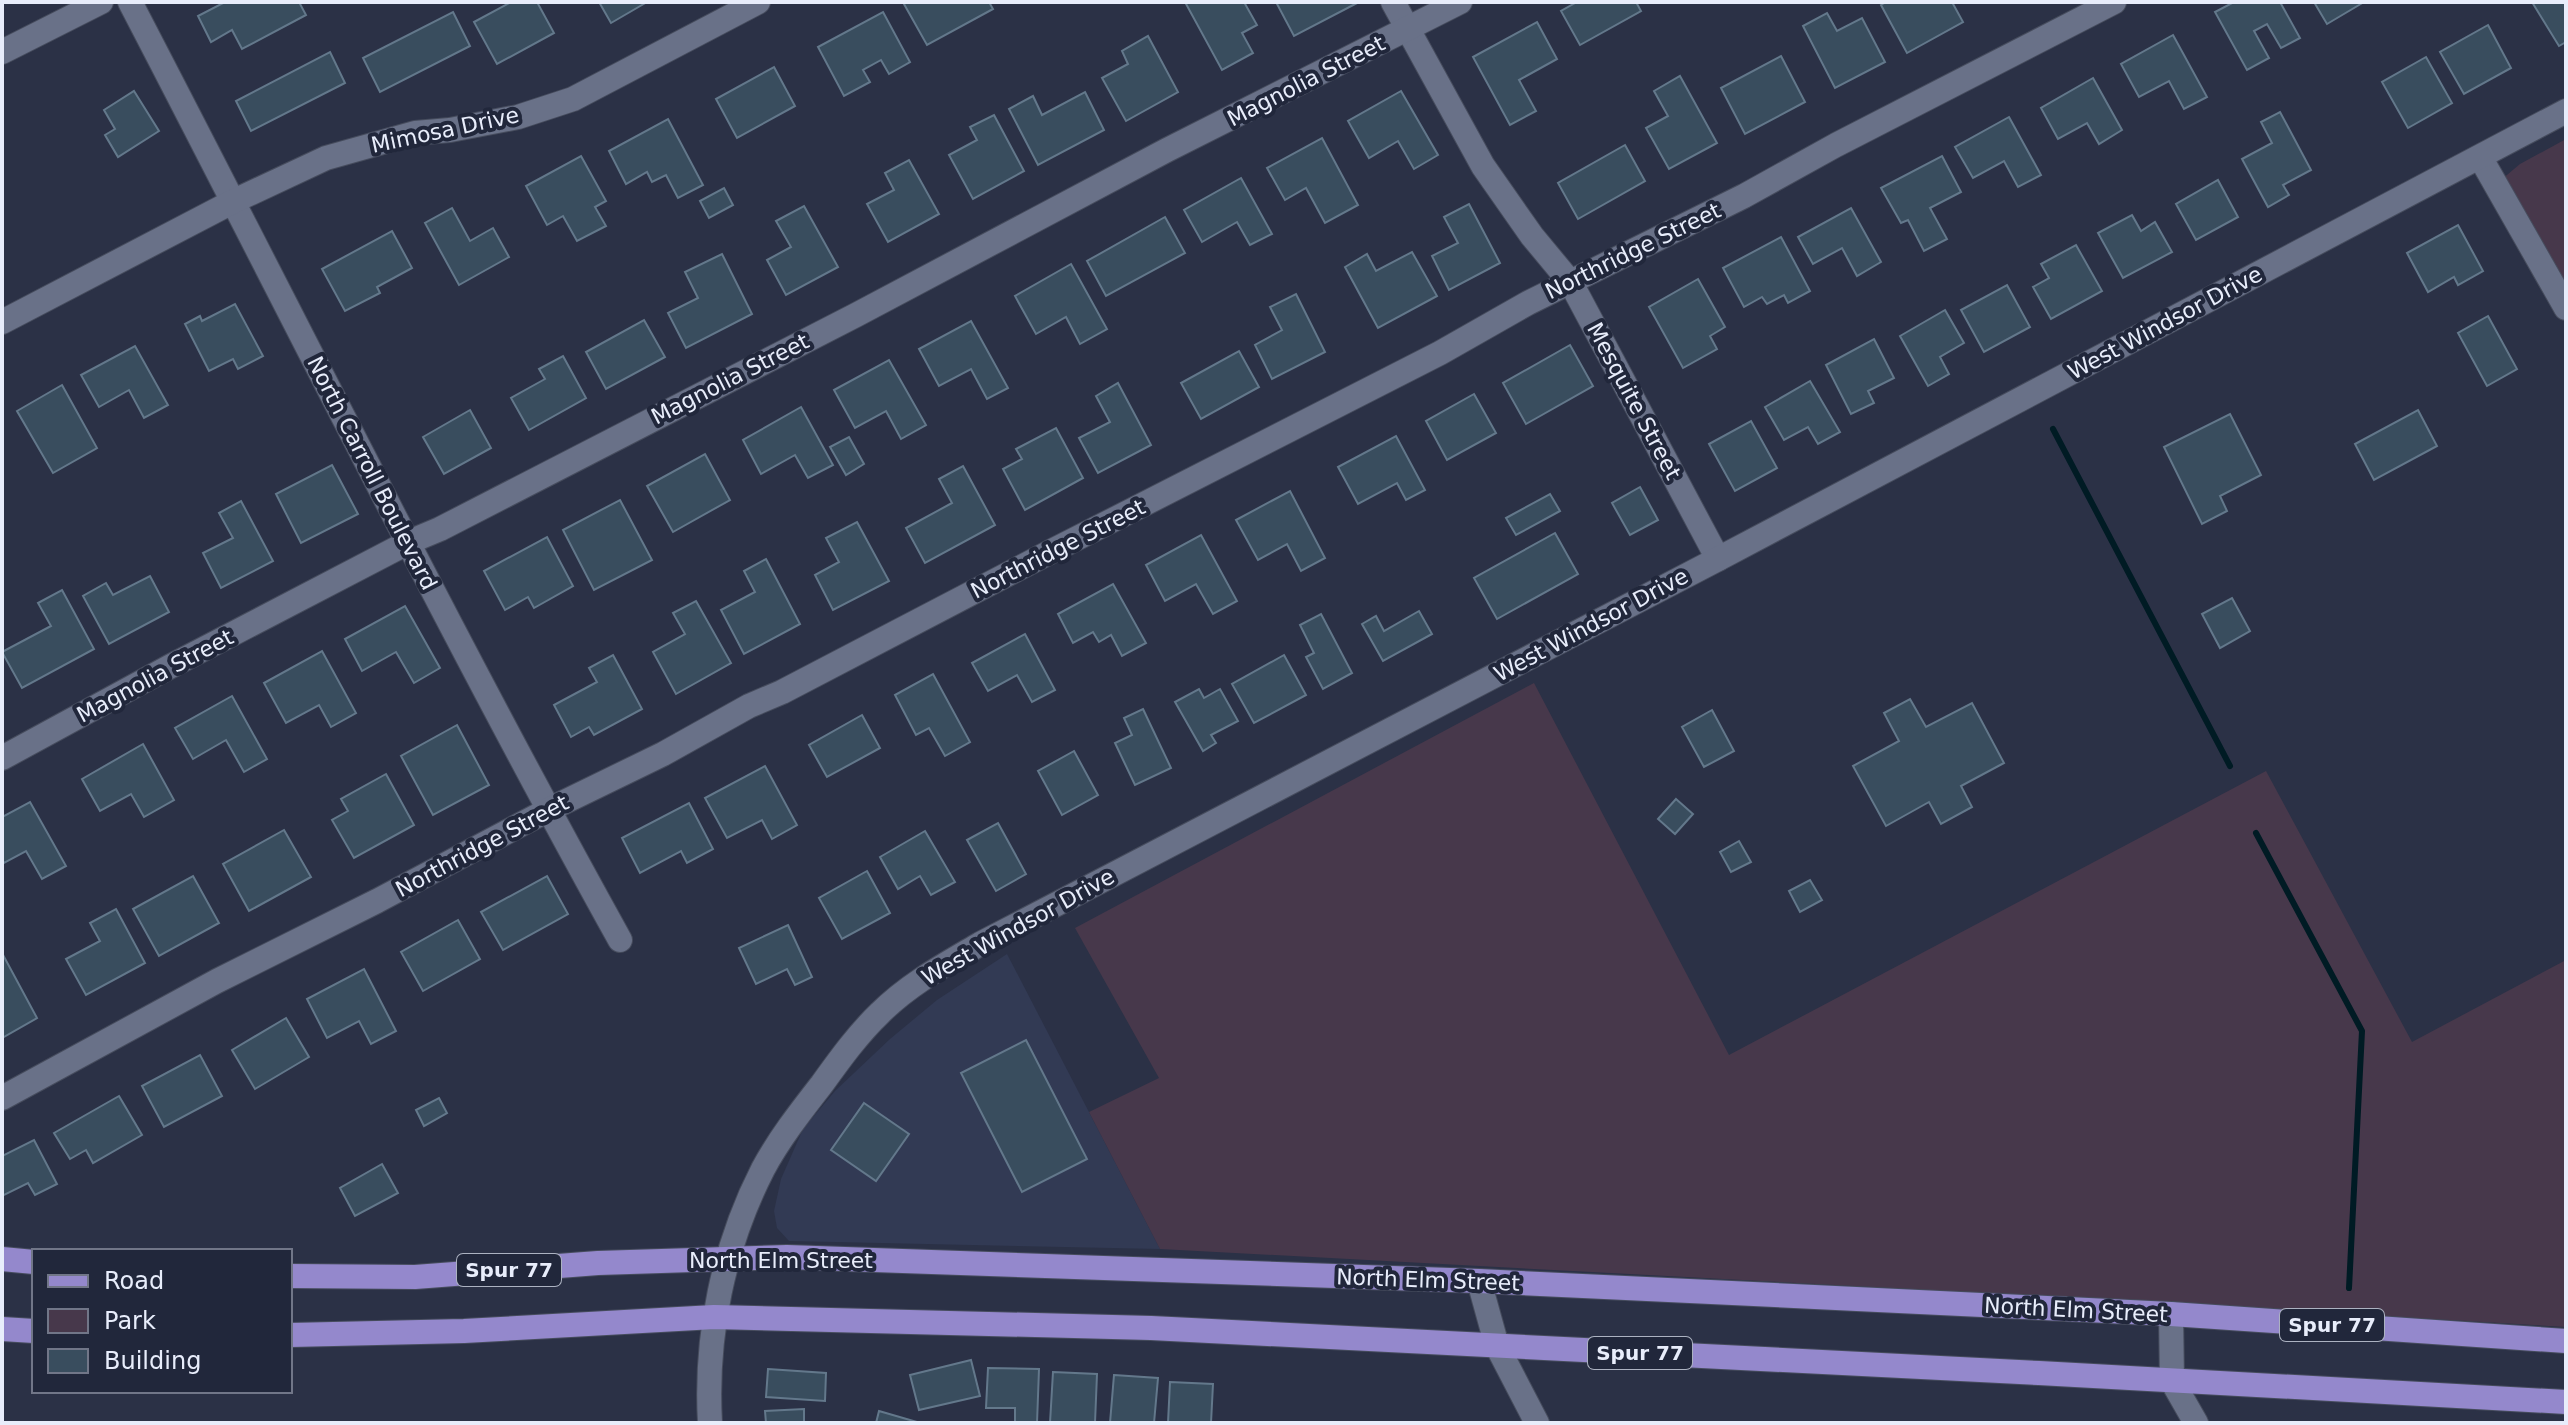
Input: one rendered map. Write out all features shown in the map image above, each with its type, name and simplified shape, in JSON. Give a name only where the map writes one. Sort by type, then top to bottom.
[{"type":"main road","name":"North Elm Street","points":[[292,1276],[415,1277],[598,1263],[787,1257],[1479,1281],[2171,1314],[2566,1341]]},
{"type":"main road","points":[[2,1259],[32,1262]]},
{"type":"main road","name":"Spur 77","points":[[292,1335],[464,1331],[714,1317],[1151,1328],[2566,1402]]},
{"type":"main road","points":[[2,1329],[32,1331]]},
{"type":"street","points":[[2,52],[101,2]]},
{"type":"street","name":"North Carroll Boulevard","points":[[130,2],[456,638],[620,940]]},
{"type":"street","name":"Mimosa Drive","points":[[2,322],[234,201],[326,158],[415,133],[450,130],[518,117],[573,99],[758,2]]},
{"type":"street","name":"Mesquite Street","points":[[1393,2],[1483,166],[1532,236],[1571,283],[1718,559]]},
{"type":"street","name":"Magnolia Street","points":[[2,758],[409,542],[440,529],[856,315],[1167,150],[1460,2]]},
{"type":"street","name":"Northridge Street","points":[[2,1098],[217,981],[663,754],[749,706],[782,692],[1440,353],[1528,303],[1744,196],[1836,145],[2114,2]]},
{"type":"street","name":"West Windsor Drive","points":[[710,1423],[714,1317],[736,1230],[764,1168],[795,1119],[849,1048],[881,1012],[924,978],[980,944],[2566,111]]},
{"type":"street","points":[[2480,157],[2566,308]]},
{"type":"street","points":[[1479,1281],[1497,1346],[1537,1423]]},
{"type":"street","points":[[2171,1314],[2172,1381],[2196,1423]]},
{"type":"shaded area","points":[[1007,954],[1160,1249],[789,1241],[777,1228],[774,1211],[781,1179],[803,1129],[835,1091],[890,1039],[937,1000]]},
{"type":"green space","points":[[2566,139],[2566,305],[2495,185],[2520,164]]},
{"type":"green space","points":[[1534,683],[1729,1055],[2266,771],[2412,1042],[2566,960],[2566,1327],[1160,1249],[1089,1112],[1159,1078],[1075,928]]},
{"type":"building","points":[[225,2],[299,2],[306,15],[242,49],[232,30],[211,42],[198,16]]},
{"type":"building","points":[[511,2],[537,2],[554,33],[497,64],[474,22]]},
{"type":"building","points":[[599,2],[647,2],[611,23]]},
{"type":"building","points":[[989,2],[993,9],[927,45],[904,4]]},
{"type":"building","points":[[1185,2],[1244,2],[1257,25],[1242,33],[1253,53],[1222,70]]},
{"type":"building","points":[[1276,2],[1359,2],[1294,36]]},
{"type":"building","points":[[1577,2],[1636,2],[1641,11],[1580,45],[1561,11]]},
{"type":"building","points":[[1886,2],[1952,2],[1963,22],[1907,53],[1881,5]]},
{"type":"building","points":[[2234,2],[2280,2],[2300,38],[2281,48],[2267,24],[2254,31],[2269,58],[2247,70],[2215,12]]},
{"type":"building","points":[[2314,2],[2364,2],[2327,24]]},
{"type":"building","points":[[2532,2],[2566,2],[2566,42],[2559,46]]},
{"type":"building","points":[[453,12],[470,46],[380,92],[363,58]]},
{"type":"building","points":[[883,12],[910,62],[889,74],[881,60],[863,70],[870,82],[844,96],[818,47]]},
{"type":"building","points":[[1827,13],[1837,31],[1862,18],[1885,62],[1835,88],[1803,26]]},
{"type":"building","points":[[1537,22],[1557,59],[1519,80],[1536,111],[1510,125],[1473,57]]},
{"type":"building","points":[[2488,25],[2511,68],[2464,94],[2440,52]]},
{"type":"building","points":[[2173,35],[2207,97],[2184,109],[2169,81],[2139,97],[2121,64]]},
{"type":"building","points":[[1148,36],[1178,92],[1126,121],[1102,78],[1128,64],[1122,51]]},
{"type":"building","points":[[330,52],[345,83],[251,131],[236,101]]},
{"type":"building","points":[[1781,56],[1805,102],[1745,134],[1721,88]]},
{"type":"building","points":[[2426,57],[2452,103],[2408,128],[2382,82]]},
{"type":"building","points":[[774,67],[795,106],[737,138],[716,99]]},
{"type":"building","points":[[1680,76],[1717,143],[1669,169],[1646,128],[1668,116],[1654,91]]},
{"type":"building","points":[[2093,78],[2122,130],[2099,144],[2087,123],[2058,139],[2041,108]]},
{"type":"building","points":[[134,91],[159,131],[118,157],[105,135],[115,129],[104,110]]},
{"type":"building","points":[[1401,91],[1438,155],[1414,169],[1398,141],[1369,158],[1348,121]]},
{"type":"building","points":[[1085,92],[1104,130],[1038,165],[1009,109],[1033,96],[1042,115]]},
{"type":"building","points":[[2280,112],[2311,170],[2283,185],[2289,195],[2268,207],[2242,159],[2272,143],[2261,122]]},
{"type":"building","points":[[994,115],[1024,171],[973,199],[949,155],[977,140],[970,127]]},
{"type":"building","points":[[2009,117],[2041,175],[2018,187],[2004,161],[1973,178],[1955,147]]},
{"type":"building","points":[[668,119],[703,185],[678,198],[666,175],[652,182],[647,172],[626,184],[609,151]]},
{"type":"building","points":[[1322,138],[1358,205],[1325,223],[1306,188],[1285,200],[1267,168]]},
{"type":"building","points":[[1625,145],[1645,181],[1578,219],[1558,183]]},
{"type":"building","points":[[581,156],[606,201],[595,207],[606,226],[577,241],[563,216],[547,225],[526,186]]},
{"type":"building","points":[[1942,156],[1961,192],[1930,208],[1947,239],[1924,251],[1908,220],[1901,223],[1881,188]]},
{"type":"building","points":[[909,160],[939,214],[888,242],[867,204],[894,190],[885,173]]},
{"type":"building","points":[[1241,178],[1272,234],[1250,245],[1237,222],[1202,242],[1184,210]]},
{"type":"building","points":[[2218,180],[2238,217],[2196,240],[2176,204]]},
{"type":"building","points":[[724,188],[733,205],[709,218],[700,201]]},
{"type":"building","points":[[1469,204],[1500,263],[1449,290],[1432,256],[1458,243],[1444,217]]},
{"type":"building","points":[[804,206],[838,267],[786,295],[767,260],[791,247],[776,221]]},
{"type":"building","points":[[452,208],[470,241],[493,228],[509,257],[459,285],[425,223]]},
{"type":"building","points":[[1851,208],[1881,262],[1857,276],[1842,248],[1813,264],[1798,237]]},
{"type":"building","points":[[2132,215],[2141,231],[2155,222],[2172,252],[2123,278],[2098,233]]},
{"type":"building","points":[[1165,217],[1185,253],[1106,296],[1087,261]]},
{"type":"building","points":[[2458,225],[2483,271],[2458,285],[2454,277],[2428,292],[2407,253]]},
{"type":"building","points":[[392,231],[412,268],[377,287],[380,293],[345,311],[322,269]]},
{"type":"building","points":[[1781,237],[1810,291],[1788,303],[1784,295],[1767,304],[1762,297],[1744,307],[1723,268]]},
{"type":"building","points":[[2076,245],[2102,291],[2051,319],[2033,287],[2049,278],[2041,264]]},
{"type":"building","points":[[1412,252],[1437,296],[1378,328],[1345,267],[1367,254],[1376,271]]},
{"type":"building","points":[[722,254],[752,314],[686,348],[668,313],[698,298],[685,272]]},
{"type":"building","points":[[1071,264],[1107,329],[1080,344],[1066,317],[1036,334],[1015,296]]},
{"type":"building","points":[[1698,279],[1725,327],[1710,336],[1717,349],[1683,368],[1649,307]]},
{"type":"building","points":[[2007,285],[2030,327],[1984,352],[1961,310]]},
{"type":"building","points":[[1296,294],[1325,352],[1272,379],[1255,345],[1282,330],[1270,307]]},
{"type":"building","points":[[235,304],[263,356],[238,369],[233,359],[209,371],[185,324],[200,316],[202,321]]},
{"type":"building","points":[[1945,310],[1964,343],[1940,357],[1949,374],[1928,386],[1900,336]]},
{"type":"building","points":[[2488,316],[2517,369],[2487,386],[2458,333]]},
{"type":"building","points":[[644,320],[665,357],[606,389],[586,352]]},
{"type":"building","points":[[971,321],[1008,388],[987,399],[971,369],[939,386],[919,349]]},
{"type":"building","points":[[1874,339],[1894,378],[1868,391],[1874,403],[1851,414],[1826,365]]},
{"type":"building","points":[[1570,345],[1593,386],[1526,424],[1503,383]]},
{"type":"building","points":[[135,346],[168,405],[144,418],[129,390],[99,407],[81,375]]},
{"type":"building","points":[[1239,351],[1259,387],[1201,419],[1181,383]]},
{"type":"building","points":[[563,356],[586,398],[529,430],[511,398],[545,379],[539,369]]},
{"type":"building","points":[[889,360],[926,425],[901,439],[886,411],[855,428],[834,390]]},
{"type":"building","points":[[1810,381],[1840,432],[1818,444],[1808,427],[1784,440],[1765,407]]},
{"type":"building","points":[[1118,383],[1151,445],[1098,473],[1079,438],[1110,422],[1096,396]]},
{"type":"building","points":[[62,385],[97,448],[53,473],[17,411]]},
{"type":"building","points":[[1474,394],[1496,433],[1447,460],[1426,421]]},
{"type":"building","points":[[801,407],[833,465],[808,478],[795,455],[761,474],[743,440]]},
{"type":"building","points":[[470,410],[491,448],[444,474],[423,437]]},
{"type":"building","points":[[2418,410],[2437,446],[2374,480],[2355,444]]},
{"type":"building","points":[[2230,414],[2261,475],[2220,496],[2227,511],[2202,524],[2164,447]]},
{"type":"building","points":[[1751,421],[1777,468],[1735,491],[1709,444]]},
{"type":"building","points":[[1056,428],[1083,478],[1025,510],[1003,469],[1022,459],[1016,449]]},
{"type":"building","points":[[1396,436],[1425,490],[1406,500],[1397,483],[1358,504],[1338,467]]},
{"type":"building","points":[[849,437],[864,464],[846,475],[830,447]]},
{"type":"building","points":[[705,454],[730,500],[673,532],[647,486]]},
{"type":"building","points":[[332,465],[358,514],[301,543],[276,494]]},
{"type":"building","points":[[963,466],[995,525],[925,563],[906,528],[952,503],[939,479]]},
{"type":"building","points":[[1640,487],[1658,520],[1630,535],[1612,503]]},
{"type":"building","points":[[1290,491],[1325,558],[1301,571],[1287,544],[1258,560],[1236,520]]},
{"type":"building","points":[[1550,494],[1560,511],[1516,535],[1506,518]]},
{"type":"building","points":[[620,500],[652,560],[594,590],[563,530]]},
{"type":"building","points":[[241,501],[273,561],[221,588],[203,553],[233,538],[219,513]]},
{"type":"building","points":[[857,522],[889,581],[833,610],[815,575],[839,562],[826,538]]},
{"type":"building","points":[[1555,533],[1578,574],[1497,619],[1474,578]]},
{"type":"building","points":[[1201,535],[1237,601],[1213,614],[1196,584],[1165,601],[1146,565]]},
{"type":"building","points":[[547,537],[573,586],[534,608],[528,597],[505,610],[484,571]]},
{"type":"building","points":[[766,559],[800,624],[744,654],[721,610],[755,592],[744,571]]},
{"type":"building","points":[[150,576],[169,612],[109,644],[83,596],[106,583],[113,595]]},
{"type":"building","points":[[1113,584],[1146,643],[1122,656],[1111,635],[1099,642],[1093,632],[1073,643],[1058,614]]},
{"type":"building","points":[[62,590],[94,649],[22,688],[2,652],[51,626],[38,603]]},
{"type":"building","points":[[2232,598],[2250,631],[2220,648],[2202,614]]},
{"type":"building","points":[[696,601],[731,663],[676,694],[653,652],[685,634],[673,613]]},
{"type":"building","points":[[405,606],[440,668],[414,683],[396,652],[362,671],[345,639]]},
{"type":"building","points":[[1419,611],[1432,634],[1383,661],[1362,624],[1376,616],[1384,631]]},
{"type":"building","points":[[1321,614],[1352,673],[1323,689],[1306,657],[1314,653],[1300,625]]},
{"type":"building","points":[[1025,634],[1055,690],[1032,702],[1017,675],[988,691],[972,663]]},
{"type":"building","points":[[322,651],[356,713],[331,727],[319,705],[286,723],[264,683]]},
{"type":"building","points":[[613,655],[642,709],[594,735],[589,727],[571,737],[554,705],[597,682],[589,668]]},
{"type":"building","points":[[1284,655],[1306,695],[1254,723],[1232,684]]},
{"type":"building","points":[[933,674],[970,742],[945,756],[929,728],[916,735],[895,695]]},
{"type":"building","points":[[1199,689],[1204,698],[1220,689],[1238,721],[1211,735],[1216,743],[1203,751],[1175,702]]},
{"type":"building","points":[[232,696],[267,759],[244,772],[226,740],[193,759],[175,728]]},
{"type":"building","points":[[1910,699],[1926,727],[1972,703],[2004,763],[1961,786],[1972,807],[1941,824],[1929,802],[1886,826],[1853,766],[1899,741],[1884,713]]},
{"type":"building","points":[[1143,709],[1171,768],[1135,785],[1115,743],[1132,735],[1124,718]]},
{"type":"building","points":[[1712,710],[1734,751],[1704,767],[1682,727]]},
{"type":"building","points":[[862,715],[880,748],[827,777],[809,745]]},
{"type":"building","points":[[457,725],[489,785],[433,815],[401,756]]},
{"type":"building","points":[[143,744],[174,800],[144,817],[131,794],[100,811],[82,779]]},
{"type":"building","points":[[1074,751],[1098,795],[1062,815],[1038,771]]},
{"type":"building","points":[[765,766],[797,825],[772,839],[762,820],[727,838],[705,798]]},
{"type":"building","points":[[386,774],[414,825],[354,858],[332,820],[348,811],[341,799]]},
{"type":"building","points":[[1676,799],[1693,814],[1675,834],[1658,819]]},
{"type":"building","points":[[30,802],[66,866],[42,879],[26,851],[4,863],[2,859],[2,817]]},
{"type":"building","points":[[689,803],[713,849],[687,863],[681,851],[640,873],[622,838]]},
{"type":"building","points":[[998,823],[1026,874],[996,891],[967,840]]},
{"type":"building","points":[[284,830],[311,877],[249,911],[223,864]]},
{"type":"building","points":[[925,831],[955,882],[931,895],[920,876],[898,889],[880,857]]},
{"type":"building","points":[[1739,841],[1751,862],[1731,872],[1720,852]]},
{"type":"building","points":[[867,871],[890,913],[842,939],[819,898]]},
{"type":"building","points":[[193,876],[219,923],[159,956],[133,909]]},
{"type":"building","points":[[547,876],[568,914],[503,950],[481,912]]},
{"type":"building","points":[[1810,880],[1822,900],[1800,912],[1789,891]]},
{"type":"building","points":[[116,909],[145,963],[86,995],[66,959],[100,941],[90,923]]},
{"type":"building","points":[[458,920],[480,959],[423,991],[401,952]]},
{"type":"building","points":[[788,925],[812,977],[795,985],[787,969],[756,984],[739,948]]},
{"type":"building","points":[[2,953],[37,1018],[2,1038]]},
{"type":"building","points":[[364,969],[396,1031],[371,1044],[359,1021],[327,1038],[307,999]]},
{"type":"building","points":[[286,1018],[309,1057],[255,1089],[232,1050]]},
{"type":"building","points":[[1026,1040],[1087,1159],[1022,1192],[961,1073]]},
{"type":"building","points":[[200,1055],[222,1096],[164,1127],[142,1086]]},
{"type":"building","points":[[119,1096],[142,1135],[93,1163],[86,1150],[70,1159],[54,1133]]},
{"type":"building","points":[[439,1098],[447,1113],[424,1126],[416,1110]]},
{"type":"building","points":[[864,1103],[909,1134],[876,1181],[831,1150]]},
{"type":"building","points":[[34,1140],[57,1184],[35,1195],[28,1183],[2,1196],[2,1156]]},
{"type":"building","points":[[382,1164],[398,1193],[355,1216],[340,1188]]},
{"type":"building","points":[[971,1360],[980,1396],[919,1410],[910,1375]]},
{"type":"building","points":[[988,1368],[1039,1369],[1037,1423],[1015,1422],[1015,1408],[986,1408]]},
{"type":"building","points":[[768,1369],[826,1373],[825,1401],[766,1397]]},
{"type":"building","points":[[1053,1372],[1097,1374],[1095,1423],[1050,1423]]},
{"type":"building","points":[[1114,1375],[1158,1378],[1154,1423],[1110,1423]]},
{"type":"building","points":[[1170,1382],[1213,1384],[1211,1423],[1168,1423]]},
{"type":"building","points":[[804,1409],[804,1423],[766,1423],[765,1411]]},
{"type":"building","points":[[879,1411],[917,1422],[917,1423],[876,1423]]},
{"type":"waterway","points":[[2053,429],[2230,766]]},
{"type":"waterway","points":[[2256,833],[2362,1031],[2349,1288]]}]
